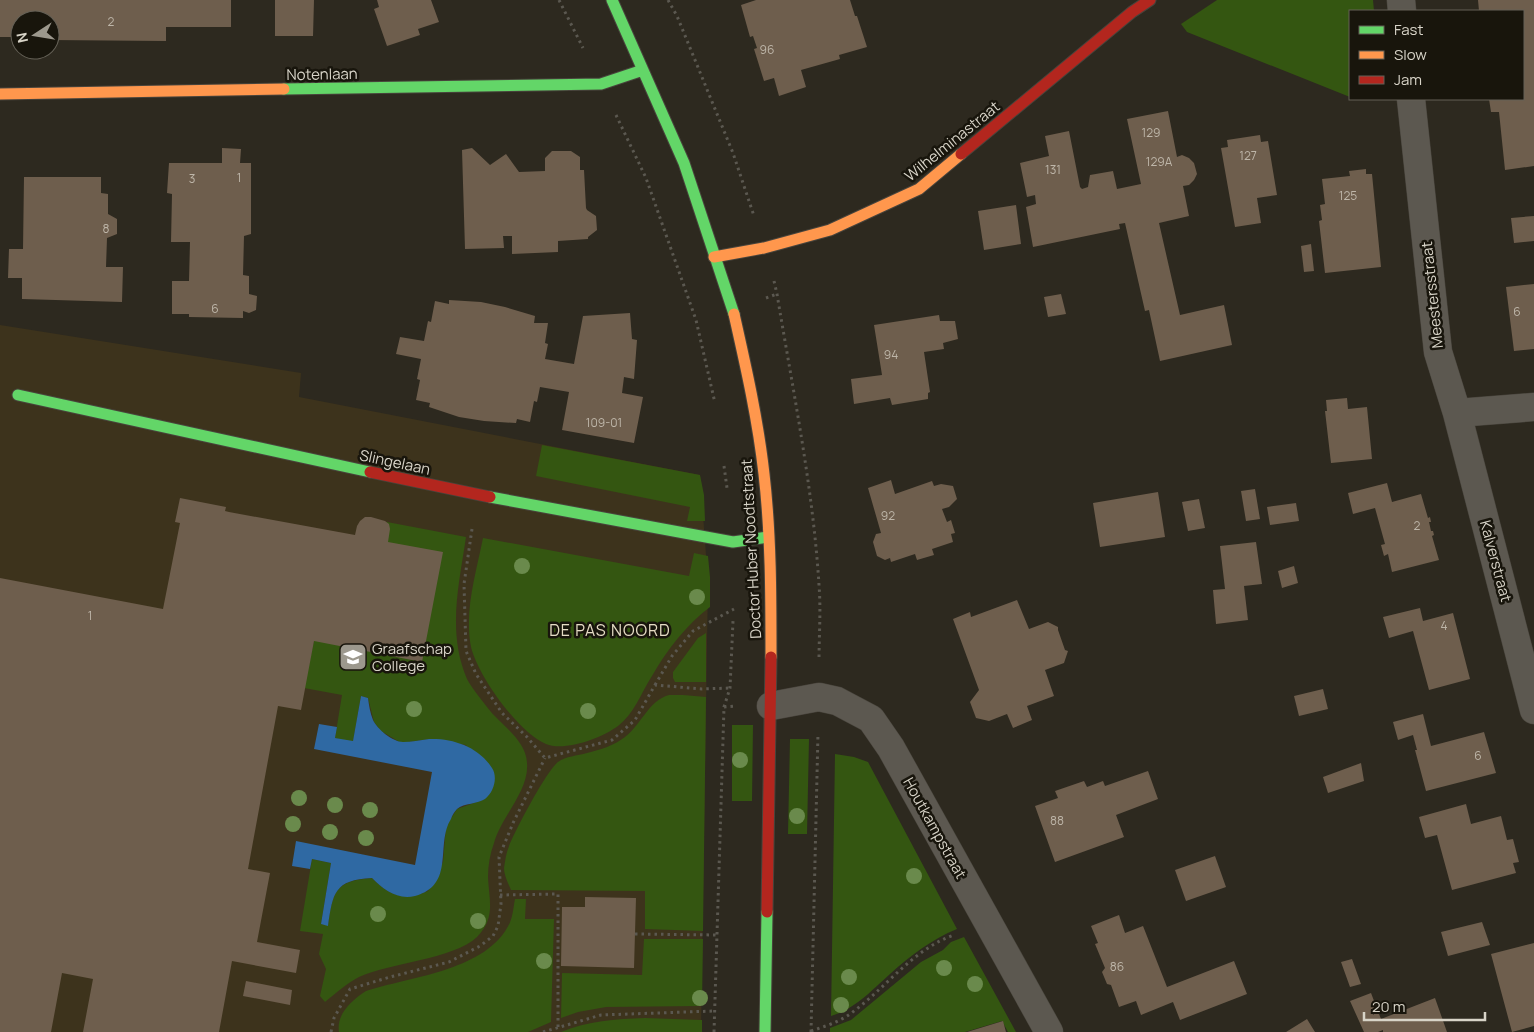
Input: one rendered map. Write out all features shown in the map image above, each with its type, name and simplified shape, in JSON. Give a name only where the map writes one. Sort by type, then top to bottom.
[{"type":"street","name":"Doctor Huber Noodtstraat","points":[[612,0],[684,162],[714,258],[733,308],[750,390],[764,475],[771,589],[771,706],[765,1032]]},
{"type":"street","name":"Wilhelminastraat","points":[[714,258],[764,248],[830,230],[919,189],[1132,12],[1150,0]]},
{"type":"street","name":"Notenlaan","points":[[0,94],[602,84],[643,70]]},
{"type":"street","name":"Meestersstraat","points":[[1411,100],[1438,352],[1457,413]]},
{"type":"street","name":"Slingelaan","points":[[18,395],[477,495],[733,542],[768,538]]},
{"type":"street","points":[[1457,413],[1534,407]]},
{"type":"street","name":"Kalverstraat","points":[[1457,413],[1534,710]]},
{"type":"street","name":"Houtkampstraat","points":[[771,706],[819,697],[837,701],[871,719],[891,748],[1049,1032]]},
{"type":"path","points":[[477,495],[464,584],[466,651],[476,674],[502,713],[545,758]]},
{"type":"path","points":[[331,1032],[334,1018],[350,989],[449,962],[480,946],[493,936],[498,926],[500,857],[513,823],[545,758],[612,740],[635,720],[672,656],[693,632],[734,609]]},
{"type":"path","points":[[656,686],[702,689],[730,688]]},
{"type":"path","points":[[500,895],[558,894],[558,1028]]},
{"type":"path","points":[[811,1031],[845,1018],[917,956],[932,946],[951,936],[989,924]]},
{"type":"path","points":[[635,934],[717,935]]},
{"type":"path","points":[[543,1032],[601,1015],[714,1011]]},
{"type":"shaded area","name":"Graafschap College","points":[[0,325],[301,373],[299,397],[700,475],[708,581],[701,1032],[0,1032]]},
{"type":"green space","points":[[1217,0],[1373,0],[1374,10],[1349,10],[1349,97],[1187,32],[1181,24]]},
{"type":"green space","points":[[542,445],[700,475],[704,495],[705,521],[687,521],[690,507],[536,476]]},
{"type":"green space","points":[[387,522],[466,537],[456,608],[457,644],[461,661],[467,679],[474,689],[492,713],[522,746],[527,765],[526,777],[517,799],[498,832],[489,860],[489,916],[483,930],[477,937],[453,951],[359,977],[325,1002],[320,996],[326,969],[319,954],[323,934],[300,931],[312,859],[331,863],[321,924],[328,925],[334,896],[343,885],[350,882],[372,878],[391,893],[404,896],[412,896],[428,891],[443,862],[446,826],[457,809],[485,799],[466,745],[431,739],[401,743],[381,731],[374,722],[368,698],[361,696],[353,742],[335,738],[342,695],[304,688],[314,641]]},
{"type":"green space","points":[[483,538],[689,576],[694,553],[708,556],[710,607],[685,630],[671,647],[629,716],[624,721],[611,731],[583,742],[563,746],[546,744],[523,728],[501,702],[482,673],[471,647],[469,633],[470,606]]},
{"type":"green space","points":[[706,633],[706,682],[675,682],[673,672],[698,638]]},
{"type":"green space","points":[[669,695],[706,697],[703,931],[645,929],[645,891],[511,890],[504,871],[507,851],[516,830],[553,767],[564,758],[602,749],[621,740],[631,732],[650,707]]},
{"type":"green space","points":[[732,725],[753,725],[752,801],[732,801]]},
{"type":"green space","points":[[790,739],[809,739],[807,834],[788,834]]},
{"type":"green space","points":[[835,754],[854,757],[868,762],[957,929],[922,948],[855,1004],[831,1016]]},
{"type":"green space","points":[[515,899],[526,899],[525,919],[554,919],[551,1022],[528,1032],[339,1032],[340,1019],[346,1008],[366,991],[463,963],[480,954],[496,942],[509,925]]},
{"type":"green space","points":[[964,937],[1016,1032],[1008,1032],[1002,1021],[965,1032],[830,1032],[830,1028],[851,1020],[921,962],[943,950],[951,942]]},
{"type":"green space","points":[[644,939],[703,939],[702,1004],[700,1006],[606,1007],[578,1012],[561,1018],[562,973],[642,975]]},
{"type":"green space","points":[[645,1018],[702,1020],[702,1032],[561,1032],[581,1025],[602,1021]]},
{"type":"water","points":[[361,696],[368,698],[373,720],[390,737],[403,742],[438,739],[465,745],[480,754],[487,761],[494,772],[495,780],[491,792],[485,799],[460,807],[453,814],[444,840],[440,873],[436,883],[428,891],[415,896],[402,897],[386,890],[372,878],[350,882],[343,885],[334,897],[328,926],[321,924],[331,863],[312,859],[310,869],[292,866],[296,841],[415,865],[432,772],[314,749],[319,724],[337,727],[335,738],[353,741]]},
{"type":"building","points":[[0,0],[231,0],[231,27],[166,27],[166,41],[60,40],[60,10],[10,10],[10,37],[0,37]]},
{"type":"building","points":[[275,0],[314,0],[313,36],[275,36]]},
{"type":"building","points":[[377,0],[431,0],[439,22],[418,29],[420,35],[387,46],[374,9],[379,7]]},
{"type":"building","points":[[756,0],[850,0],[867,47],[839,55],[840,59],[801,70],[806,87],[779,96],[774,78],[764,81],[754,49],[757,48],[753,36],[750,37],[741,5]]},
{"type":"building","points":[[1478,0],[1534,0],[1534,166],[1505,170],[1499,112],[1491,112],[1489,100],[1524,100],[1524,10],[1479,10]]},
{"type":"building","points":[[1168,111],[1177,157],[1182,155],[1189,158],[1194,163],[1197,174],[1189,185],[1183,186],[1189,216],[1159,223],[1180,315],[1224,305],[1232,345],[1160,361],[1149,310],[1145,311],[1125,223],[1119,224],[1120,229],[1033,247],[1026,207],[1036,204],[1035,195],[1027,197],[1020,163],[1049,156],[1045,136],[1069,131],[1080,187],[1082,189],[1088,187],[1090,175],[1113,171],[1117,189],[1141,184],[1127,119]]},
{"type":"building","points":[[1260,135],[1261,142],[1268,141],[1277,195],[1257,198],[1261,223],[1235,227],[1221,148],[1228,147],[1227,140]]},
{"type":"building","points":[[222,148],[241,149],[240,163],[251,163],[251,234],[244,236],[243,275],[249,276],[249,294],[257,296],[256,310],[249,313],[243,311],[243,318],[189,317],[189,314],[172,314],[172,281],[189,281],[190,242],[171,242],[172,194],[167,193],[169,163],[222,163]]},
{"type":"building","points":[[472,148],[490,165],[506,154],[519,172],[545,171],[545,158],[552,151],[571,151],[580,157],[580,170],[584,170],[586,208],[596,216],[597,230],[588,239],[558,241],[558,252],[512,254],[512,236],[503,236],[504,248],[465,249],[462,150]]},
{"type":"building","points":[[1366,169],[1366,174],[1372,174],[1381,267],[1325,273],[1319,221],[1322,220],[1320,205],[1325,204],[1322,179],[1350,176],[1349,171]]},
{"type":"building","points":[[24,177],[101,177],[101,193],[108,194],[108,214],[117,219],[117,234],[107,238],[106,267],[123,267],[122,302],[22,299],[22,278],[8,278],[9,249],[23,249]]},
{"type":"building","points":[[1016,205],[1021,244],[984,250],[978,211]]},
{"type":"building","points":[[1534,216],[1534,241],[1514,243],[1511,218]]},
{"type":"building","points":[[1311,244],[1314,271],[1304,272],[1301,246]]},
{"type":"building","points":[[1534,284],[1534,349],[1514,351],[1506,287]]},
{"type":"building","points":[[1061,294],[1066,314],[1048,317],[1044,297]]},
{"type":"building","points":[[449,300],[481,302],[535,316],[534,323],[548,323],[545,343],[548,344],[545,359],[574,364],[583,316],[630,313],[632,339],[637,340],[634,379],[624,377],[622,393],[643,397],[634,443],[562,430],[569,392],[540,387],[537,402],[534,401],[530,422],[517,419],[516,423],[459,417],[429,407],[430,403],[416,400],[420,380],[417,379],[421,359],[396,354],[400,337],[424,341],[428,321],[431,322],[435,301],[449,304]]},
{"type":"building","points":[[939,315],[940,321],[955,321],[958,339],[943,343],[944,349],[924,352],[930,392],[928,393],[928,399],[892,405],[890,398],[854,404],[851,379],[882,375],[874,325]]},
{"type":"building","points":[[1347,398],[1348,409],[1367,407],[1372,459],[1331,463],[1325,411],[1327,411],[1326,400]]},
{"type":"building","points":[[891,480],[895,494],[932,481],[934,486],[941,484],[953,486],[957,499],[949,507],[942,509],[947,522],[951,520],[955,533],[951,534],[953,542],[932,549],[934,555],[917,560],[915,554],[891,562],[890,558],[885,560],[877,556],[873,542],[876,534],[881,533],[868,488]]},
{"type":"building","points":[[1387,483],[1392,502],[1421,494],[1428,518],[1430,517],[1431,522],[1429,522],[1431,531],[1433,531],[1434,535],[1432,536],[1439,560],[1392,572],[1388,554],[1384,556],[1381,545],[1385,544],[1375,508],[1353,514],[1348,493]]},
{"type":"building","points":[[1255,489],[1260,519],[1246,521],[1241,491]]},
{"type":"building","points":[[1158,492],[1165,537],[1100,547],[1093,503]]},
{"type":"building","points":[[180,498],[226,507],[225,511],[229,512],[355,535],[360,521],[365,517],[371,517],[389,524],[388,542],[443,552],[422,662],[314,641],[301,710],[278,706],[248,869],[270,873],[257,942],[300,950],[296,973],[232,961],[219,1032],[83,1032],[93,979],[62,973],[51,1032],[0,1032],[0,578],[163,609],[180,523],[175,522]]},
{"type":"building","points":[[1199,499],[1205,528],[1188,531],[1182,502]]},
{"type":"building","points":[[1296,503],[1299,521],[1270,525],[1267,507]]},
{"type":"building","points":[[1256,542],[1262,584],[1244,586],[1248,620],[1216,624],[1213,590],[1225,589],[1220,546]]},
{"type":"building","points":[[1294,566],[1298,583],[1282,588],[1278,571]]},
{"type":"building","points":[[1017,600],[1029,629],[1048,622],[1058,627],[1065,650],[1068,651],[1064,663],[1045,670],[1054,696],[1027,706],[1032,720],[1013,728],[1007,714],[989,721],[976,718],[970,702],[979,690],[953,619],[970,612],[971,617]]},
{"type":"building","points":[[1420,608],[1423,621],[1453,613],[1470,679],[1429,690],[1413,631],[1389,638],[1383,617]]},
{"type":"building","points":[[1323,689],[1328,709],[1299,716],[1294,696]]},
{"type":"building","points":[[1423,714],[1431,746],[1484,732],[1496,773],[1426,791],[1413,735],[1398,740],[1393,722]]},
{"type":"building","points":[[1361,763],[1364,781],[1328,793],[1323,777]]},
{"type":"building","points":[[1148,771],[1158,799],[1116,815],[1124,837],[1055,862],[1035,806],[1058,798],[1055,791],[1084,781],[1087,787],[1103,781],[1105,786]]},
{"type":"building","points":[[1466,804],[1471,824],[1501,816],[1507,840],[1513,839],[1519,862],[1513,863],[1516,873],[1452,890],[1437,835],[1425,838],[1419,817]]},
{"type":"building","points":[[1215,856],[1226,887],[1186,901],[1175,870]]},
{"type":"building","points":[[585,897],[636,898],[634,968],[561,966],[562,907],[585,907]]},
{"type":"building","points":[[1119,915],[1125,933],[1143,926],[1167,987],[1234,961],[1247,994],[1180,1020],[1173,1002],[1141,1015],[1136,1001],[1119,1007],[1111,985],[1107,984],[1102,972],[1105,968],[1095,944],[1098,943],[1091,926]]},
{"type":"building","points":[[1482,922],[1490,945],[1448,956],[1441,932]]},
{"type":"building","points":[[1534,943],[1534,1026],[1512,1032],[1491,954]]},
{"type":"building","points":[[1352,959],[1361,984],[1350,987],[1341,962]]},
{"type":"building","points":[[246,981],[292,990],[290,1005],[243,996]]},
{"type":"building","points":[[1371,993],[1381,1019],[1435,998],[1447,1032],[1383,1032],[1383,1030],[1364,1032],[1350,1001]]},
{"type":"building","points":[[1307,1019],[1315,1032],[1286,1032]]},
{"type":"building","points":[[1003,1021],[1006,1032],[967,1032]]},
{"type":"traffic: fast","points":[[612,0],[684,163],[734,314]]},
{"type":"traffic: fast","points":[[284,89],[601,84],[643,70]]},
{"type":"traffic: fast","points":[[18,395],[370,472]]},
{"type":"traffic: fast","points":[[490,497],[733,542],[768,537]]},
{"type":"traffic: fast","points":[[765,1032],[767,912]]},
{"type":"traffic: slow","points":[[0,94],[284,89]]},
{"type":"traffic: slow","points":[[714,257],[764,248],[830,230],[919,189],[961,154]]},
{"type":"traffic: slow","points":[[734,314],[755,414],[764,474],[771,588],[771,657]]},
{"type":"traffic: jam","points":[[961,154],[1132,12],[1150,0]]},
{"type":"traffic: jam","points":[[370,472],[490,497]]},
{"type":"traffic: jam","points":[[767,912],[771,657]]},
{"type":"place","name":"Graafschap College","points":[[353,657]]},
{"type":"district","name":"DE PAS NOORD","points":[[610,630]]}]
